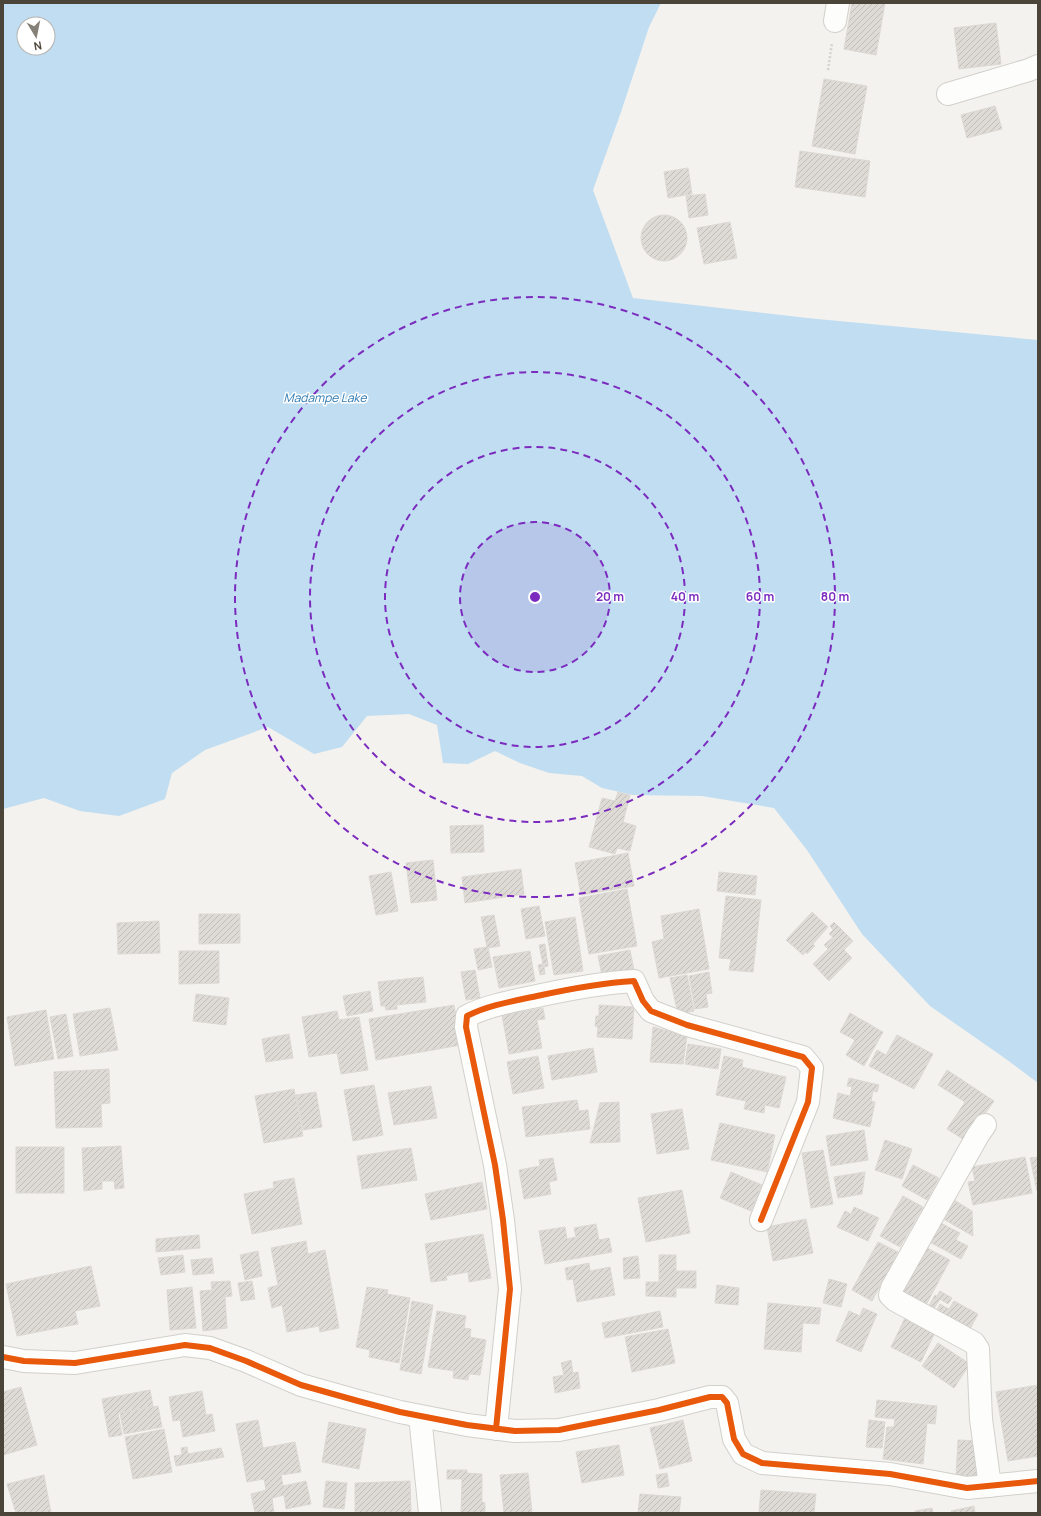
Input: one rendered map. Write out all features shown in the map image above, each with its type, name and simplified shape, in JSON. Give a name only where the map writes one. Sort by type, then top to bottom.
[{"type":"street","points":[[948,94],[1038,66]]},
{"type":"street","points":[[496,1429],[510,1289],[498,1186],[466,1027],[467,1016],[478,1010],[510,1001],[575,988],[634,981],[643,1001],[650,1011],[687,1025],[803,1058],[812,1068],[808,1102],[761,1220]]},
{"type":"street","points":[[985,1125],[892,1288],[890,1295],[895,1300],[974,1343],[978,1349],[981,1419],[990,1486]]},
{"type":"street","points":[[3,1357],[24,1361],[74,1363],[185,1345],[210,1348],[246,1361],[300,1385],[358,1402],[420,1416],[515,1431],[559,1430],[659,1410],[710,1397],[722,1397],[727,1403],[734,1439],[743,1454],[762,1463],[890,1474],[967,1488],[1038,1481]]},
{"type":"street","points":[[420,1416],[430,1513]]},
{"type":"water","name":"Madampe Lake","points":[[3,3],[661,3],[649,27],[593,190],[633,298],[807,318],[1038,340],[1038,1083],[930,1006],[862,934],[807,850],[774,808],[702,796],[633,795],[602,788],[582,776],[549,773],[520,763],[495,751],[468,764],[443,763],[437,725],[409,714],[367,716],[342,747],[314,754],[268,727],[205,750],[172,773],[165,799],[119,816],[80,811],[44,798],[3,809]]},
{"type":"building","points":[[852,3],[885,3],[876,55],[844,49]]},
{"type":"building","points":[[996,23],[1001,64],[959,69],[954,28]]},
{"type":"building","points":[[824,79],[867,86],[855,154],[812,146]]},
{"type":"building","points":[[995,106],[1002,129],[967,138],[961,115]]},
{"type":"building","points":[[800,151],[870,161],[865,197],[795,187]]},
{"type":"building","points":[[688,168],[692,194],[668,198],[664,172]]},
{"type":"building","points":[[705,194],[708,215],[689,218],[686,196]]},
{"type":"building","points":[[664,215],[677,219],[683,225],[687,238],[683,251],[677,257],[664,261],[651,257],[645,251],[641,238],[645,225],[651,219]]},
{"type":"building","points":[[730,222],[737,258],[704,264],[697,228]]},
{"type":"building","points":[[618,792],[630,795],[623,822],[636,826],[630,851],[617,848],[615,854],[589,847],[602,798],[615,801]]},
{"type":"building","points":[[483,825],[484,852],[451,853],[450,826]]},
{"type":"building","points":[[628,853],[634,886],[581,895],[575,863]]},
{"type":"building","points":[[433,860],[437,900],[411,903],[406,863]]},
{"type":"building","points":[[521,869],[524,894],[465,903],[462,877]]},
{"type":"building","points":[[391,872],[398,911],[376,915],[369,876]]},
{"type":"building","points":[[719,872],[757,876],[755,895],[717,891]]},
{"type":"building","points":[[627,889],[637,946],[589,954],[579,898]]},
{"type":"building","points":[[726,896],[761,900],[753,972],[729,970],[731,959],[719,958]]},
{"type":"building","points":[[539,906],[545,936],[526,939],[521,909]]},
{"type":"building","points":[[699,909],[709,969],[659,978],[652,942],[664,939],[661,916]]},
{"type":"building","points":[[812,912],[828,927],[813,944],[815,946],[807,954],[805,952],[803,955],[786,940]]},
{"type":"building","points":[[199,914],[240,914],[240,943],[199,944]]},
{"type":"building","points":[[494,915],[500,946],[488,948],[492,967],[478,970],[474,949],[487,947],[481,917]]},
{"type":"building","points":[[575,917],[583,971],[554,975],[545,922]]},
{"type":"building","points":[[159,921],[160,953],[118,954],[117,923]]},
{"type":"building","points":[[834,922],[853,941],[844,950],[852,958],[829,981],[813,964],[828,949],[824,945],[833,937],[829,934],[833,930],[830,926]]},
{"type":"building","points":[[545,944],[548,966],[544,967],[545,974],[540,975],[538,965],[543,964],[539,945]]},
{"type":"building","points":[[630,950],[634,970],[602,975],[598,956]]},
{"type":"building","points":[[179,951],[219,951],[219,983],[179,984]]},
{"type":"building","points":[[530,951],[535,981],[499,988],[493,957]]},
{"type":"building","points":[[475,970],[480,998],[466,1000],[461,972]]},
{"type":"building","points":[[709,972],[712,993],[706,994],[708,1007],[695,1009],[689,976]]},
{"type":"building","points":[[687,975],[694,1011],[678,1014],[670,978]]},
{"type":"building","points":[[423,977],[426,1002],[397,1005],[397,1009],[386,1010],[385,1006],[381,1006],[378,982]]},
{"type":"building","points":[[370,991],[373,1011],[347,1016],[343,996]]},
{"type":"building","points":[[196,994],[229,998],[226,1025],[193,1021]]},
{"type":"building","points":[[454,1005],[461,1045],[376,1060],[369,1019]]},
{"type":"building","points":[[599,1005],[634,1007],[632,1039],[597,1037],[598,1027],[595,1026],[596,1016],[599,1016]]},
{"type":"building","points":[[110,1008],[118,1050],[80,1056],[73,1014]]},
{"type":"building","points":[[543,1008],[545,1019],[537,1020],[542,1048],[509,1054],[502,1015]]},
{"type":"building","points":[[46,1010],[54,1059],[15,1066],[7,1017]]},
{"type":"building","points":[[337,1011],[339,1020],[359,1017],[368,1070],[341,1074],[337,1053],[309,1057],[302,1017]]},
{"type":"building","points":[[850,1013],[883,1032],[864,1066],[846,1055],[855,1040],[840,1032]]},
{"type":"building","points":[[66,1014],[73,1056],[58,1059],[50,1017]]},
{"type":"building","points":[[653,1027],[687,1036],[683,1064],[650,1062]]},
{"type":"building","points":[[289,1034],[293,1058],[266,1062],[262,1039]]},
{"type":"building","points":[[897,1035],[933,1054],[914,1089],[869,1066],[877,1050],[886,1055]]},
{"type":"building","points":[[688,1044],[721,1049],[718,1069],[685,1064]]},
{"type":"building","points":[[593,1048],[597,1072],[552,1080],[548,1056]]},
{"type":"building","points":[[538,1056],[544,1088],[513,1094],[507,1062]]},
{"type":"building","points":[[724,1056],[743,1060],[742,1067],[786,1077],[779,1108],[765,1105],[764,1113],[744,1109],[746,1101],[716,1095]]},
{"type":"building","points":[[109,1069],[110,1103],[101,1104],[102,1127],[56,1128],[54,1072]]},
{"type":"building","points":[[947,1070],[994,1101],[966,1141],[947,1129],[965,1102],[938,1085]]},
{"type":"building","points":[[849,1078],[879,1085],[877,1092],[873,1091],[871,1101],[875,1102],[870,1127],[833,1118],[838,1093],[850,1096],[852,1087],[847,1086]]},
{"type":"building","points":[[374,1085],[383,1135],[353,1141],[344,1090]]},
{"type":"building","points":[[431,1086],[437,1118],[394,1125],[388,1093]]},
{"type":"building","points":[[294,1089],[303,1136],[264,1143],[255,1096]]},
{"type":"building","points":[[316,1092],[322,1127],[303,1130],[296,1095]]},
{"type":"building","points":[[577,1100],[579,1111],[588,1110],[590,1129],[526,1137],[522,1107]]},
{"type":"building","points":[[619,1102],[620,1142],[590,1143],[600,1103]]},
{"type":"building","points":[[682,1109],[689,1149],[657,1154],[651,1114]]},
{"type":"building","points":[[720,1123],[775,1135],[767,1172],[711,1160]]},
{"type":"building","points":[[864,1130],[868,1160],[831,1166],[826,1136]]},
{"type":"building","points":[[885,1140],[912,1149],[902,1179],[875,1170]]},
{"type":"building","points":[[121,1146],[124,1188],[115,1189],[114,1181],[102,1181],[102,1189],[84,1191],[82,1148]]},
{"type":"building","points":[[16,1147],[64,1147],[64,1193],[16,1193]]},
{"type":"building","points":[[411,1148],[417,1180],[362,1189],[357,1156]]},
{"type":"building","points":[[823,1150],[833,1204],[811,1208],[802,1153]]},
{"type":"building","points":[[1025,1157],[1032,1193],[973,1205],[968,1182],[975,1181],[972,1167]]},
{"type":"building","points":[[1038,1157],[1038,1191],[1037,1191],[1030,1158]]},
{"type":"building","points":[[553,1158],[557,1180],[549,1182],[551,1194],[524,1199],[519,1170],[540,1166],[539,1160]]},
{"type":"building","points":[[913,1165],[939,1178],[927,1200],[902,1186]]},
{"type":"building","points":[[731,1172],[762,1185],[751,1211],[720,1198]]},
{"type":"building","points":[[865,1172],[862,1194],[838,1198],[834,1177]]},
{"type":"building","points":[[294,1178],[302,1224],[252,1234],[244,1194],[274,1188],[273,1182]]},
{"type":"building","points":[[482,1182],[487,1209],[431,1220],[425,1194]]},
{"type":"building","points":[[682,1190],[690,1233],[646,1242],[638,1198]]},
{"type":"building","points":[[903,1196],[923,1207],[900,1247],[880,1236]]},
{"type":"building","points":[[949,1197],[972,1211],[973,1236],[938,1216]]},
{"type":"building","points":[[854,1207],[879,1218],[868,1241],[837,1227],[845,1211],[851,1214]]},
{"type":"building","points":[[806,1219],[813,1253],[773,1261],[767,1227]]},
{"type":"building","points":[[935,1220],[960,1233],[956,1240],[968,1246],[961,1259],[924,1239]]},
{"type":"building","points":[[596,1224],[599,1240],[609,1238],[612,1252],[545,1264],[539,1231],[565,1227],[567,1239],[576,1237],[574,1228]]},
{"type":"building","points":[[483,1234],[491,1278],[469,1282],[468,1272],[446,1276],[447,1280],[431,1282],[425,1244]]},
{"type":"building","points":[[199,1235],[200,1248],[156,1252],[156,1239]]},
{"type":"building","points":[[306,1241],[308,1254],[325,1250],[339,1328],[320,1332],[319,1326],[287,1332],[282,1305],[272,1308],[268,1288],[278,1285],[271,1248]]},
{"type":"building","points":[[878,1242],[898,1252],[872,1301],[852,1290]]},
{"type":"building","points":[[923,1246],[950,1260],[925,1307],[898,1293]]},
{"type":"building","points":[[258,1251],[262,1276],[245,1280],[240,1255]]},
{"type":"building","points":[[183,1255],[185,1272],[161,1275],[158,1258]]},
{"type":"building","points":[[659,1255],[676,1255],[676,1271],[696,1271],[696,1288],[676,1288],[676,1297],[646,1296],[646,1282],[659,1282]]},
{"type":"building","points":[[638,1256],[640,1278],[624,1279],[623,1258]]},
{"type":"building","points":[[212,1258],[214,1273],[193,1275],[191,1260]]},
{"type":"building","points":[[589,1263],[590,1271],[610,1267],[615,1295],[577,1302],[573,1279],[567,1280],[565,1268]]},
{"type":"building","points":[[91,1266],[100,1306],[75,1311],[78,1324],[17,1336],[6,1284]]},
{"type":"building","points":[[829,1279],[847,1284],[841,1307],[823,1303]]},
{"type":"building","points":[[230,1281],[232,1296],[225,1297],[227,1328],[203,1331],[200,1291],[212,1290],[211,1282]]},
{"type":"building","points":[[252,1281],[255,1299],[241,1301],[238,1283]]},
{"type":"building","points":[[717,1285],[739,1288],[738,1305],[715,1303]]},
{"type":"building","points":[[192,1287],[196,1328],[170,1330],[167,1290]]},
{"type":"building","points":[[367,1287],[388,1290],[387,1294],[410,1298],[399,1363],[369,1357],[370,1350],[356,1347]]},
{"type":"building","points":[[940,1291],[952,1298],[948,1304],[940,1299],[932,1312],[927,1309],[935,1295],[937,1296]]},
{"type":"building","points":[[412,1301],[433,1305],[421,1374],[400,1370]]},
{"type":"building","points":[[954,1301],[978,1314],[968,1333],[934,1314],[940,1304],[949,1309]]},
{"type":"building","points":[[768,1303],[821,1308],[819,1324],[803,1323],[801,1352],[764,1349]]},
{"type":"building","points":[[863,1308],[877,1314],[861,1352],[836,1341],[849,1311],[860,1316]]},
{"type":"building","points":[[437,1311],[466,1316],[464,1328],[471,1329],[470,1337],[486,1340],[480,1375],[469,1374],[468,1380],[453,1378],[454,1371],[428,1367]]},
{"type":"building","points":[[660,1311],[663,1327],[605,1338],[602,1323]]},
{"type":"building","points":[[906,1316],[936,1330],[921,1362],[891,1347]]},
{"type":"building","points":[[668,1329],[675,1363],[632,1372],[625,1337]]},
{"type":"building","points":[[938,1343],[970,1364],[954,1388],[922,1366]]},
{"type":"building","points":[[571,1360],[573,1373],[578,1372],[580,1388],[555,1393],[553,1377],[564,1375],[561,1363]]},
{"type":"building","points":[[1038,1385],[1038,1456],[1008,1461],[996,1392]]},
{"type":"building","points":[[21,1387],[37,1445],[3,1455],[3,1392]]},
{"type":"building","points":[[150,1390],[153,1406],[118,1413],[122,1435],[109,1437],[102,1399]]},
{"type":"building","points":[[202,1391],[206,1415],[212,1414],[215,1431],[183,1437],[180,1420],[173,1421],[169,1397]]},
{"type":"building","points":[[877,1400],[937,1406],[935,1424],[927,1423],[923,1464],[883,1459],[887,1427],[894,1427],[895,1419],[875,1417]]},
{"type":"building","points":[[158,1406],[162,1427],[124,1434],[120,1413]]},
{"type":"building","points":[[258,1420],[263,1448],[295,1442],[301,1472],[281,1475],[283,1486],[306,1481],[311,1504],[286,1509],[284,1495],[272,1498],[274,1513],[255,1513],[251,1494],[266,1490],[264,1479],[247,1482],[236,1424]]},
{"type":"building","points":[[683,1420],[692,1461],[660,1469],[650,1428]]},
{"type":"building","points":[[869,1420],[885,1422],[882,1448],[866,1447]]},
{"type":"building","points":[[329,1422],[366,1429],[359,1469],[322,1462]]},
{"type":"building","points":[[164,1429],[172,1472],[133,1479],[125,1437]]},
{"type":"building","points":[[958,1440],[980,1441],[978,1477],[956,1476]]},
{"type":"building","points":[[619,1445],[624,1475],[582,1483],[576,1452]]},
{"type":"building","points":[[187,1447],[188,1454],[221,1448],[224,1457],[176,1466],[174,1456],[182,1455],[181,1448]]},
{"type":"building","points":[[447,1470],[467,1470],[467,1473],[482,1474],[482,1502],[485,1503],[485,1513],[461,1513],[462,1479],[447,1479]]},
{"type":"building","points":[[528,1473],[532,1513],[504,1513],[500,1475]]},
{"type":"building","points":[[667,1473],[669,1486],[658,1488],[656,1475]]},
{"type":"building","points":[[44,1475],[51,1513],[16,1513],[7,1484]]},
{"type":"building","points":[[326,1481],[347,1483],[344,1509],[323,1507]]},
{"type":"building","points":[[410,1481],[411,1513],[355,1513],[355,1483]]},
{"type":"building","points":[[761,1490],[816,1494],[814,1513],[759,1512]]},
{"type":"building","points":[[640,1494],[681,1497],[679,1513],[638,1513]]},
{"type":"building","points":[[974,1506],[975,1513],[952,1513],[951,1511]]},
{"type":"building","points":[[932,1508],[933,1513],[915,1513],[915,1511]]},
{"type":"cycle path","points":[[496,1429],[510,1289],[503,1220],[495,1165],[466,1027],[467,1016],[493,1006],[549,993],[597,985],[634,981],[643,1001],[651,1011],[687,1025],[803,1057],[812,1068],[808,1102],[761,1220]]},
{"type":"cycle path","points":[[3,1357],[24,1361],[75,1363],[185,1345],[210,1348],[246,1361],[301,1385],[358,1401],[400,1412],[467,1425],[515,1431],[559,1430],[659,1410],[710,1397],[722,1397],[727,1403],[734,1439],[743,1454],[762,1463],[890,1474],[967,1488],[1038,1481]]}]
